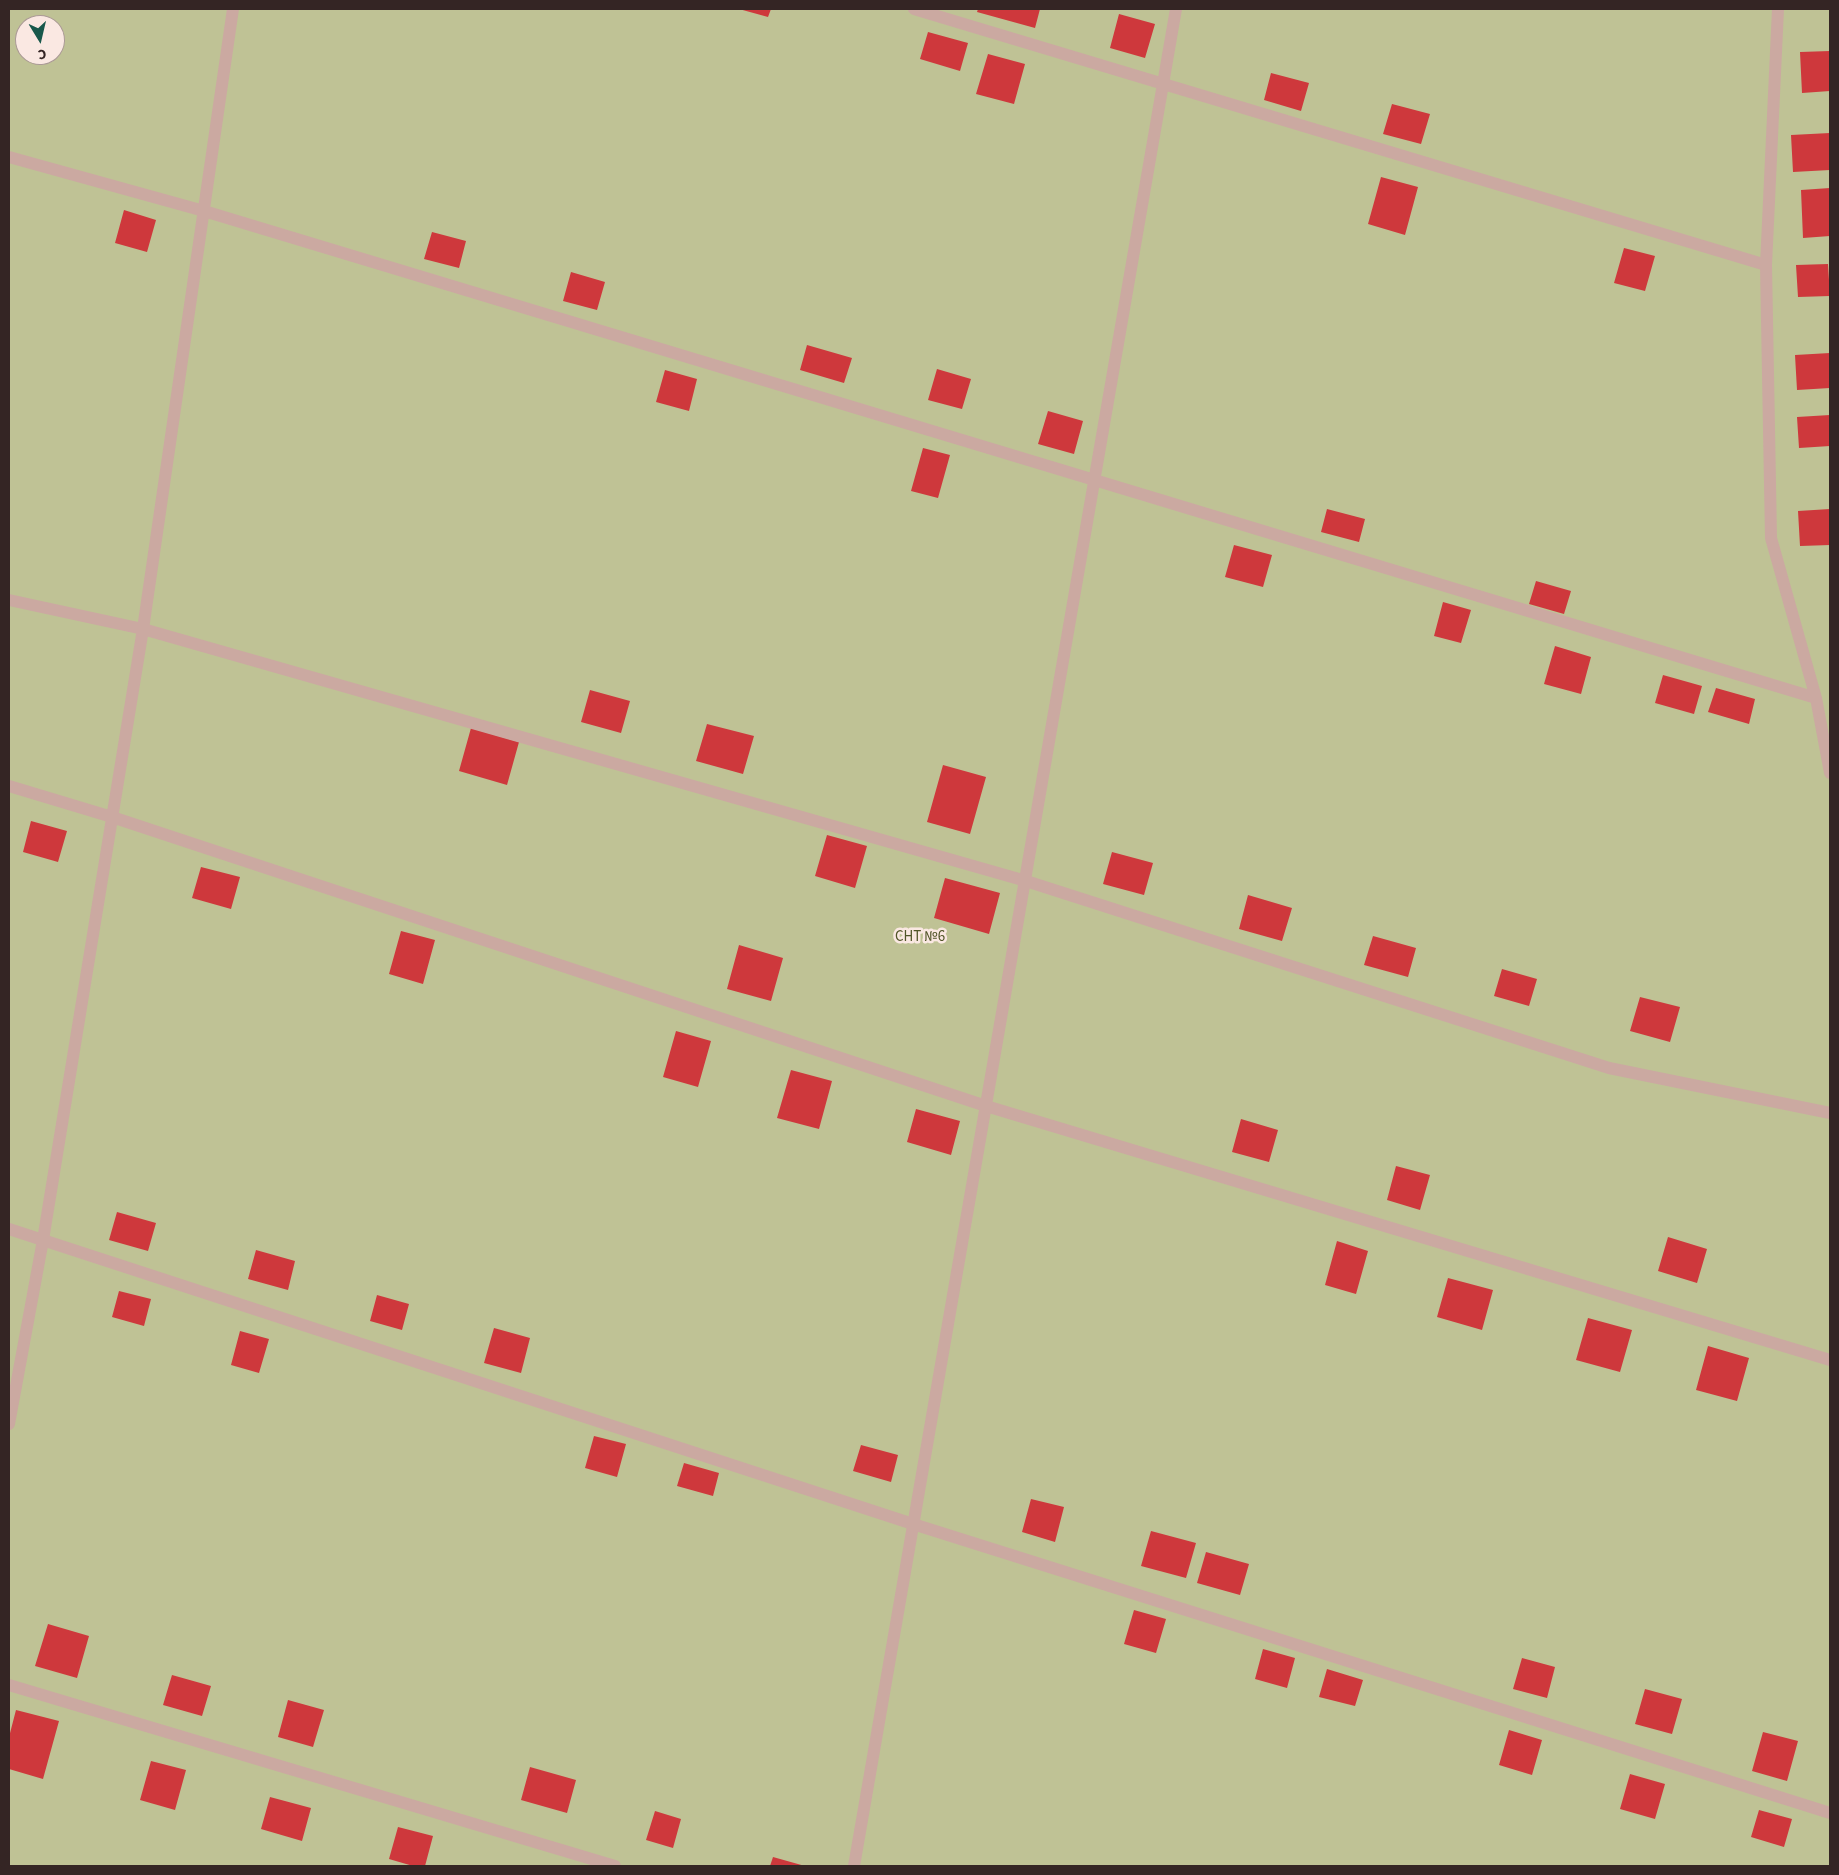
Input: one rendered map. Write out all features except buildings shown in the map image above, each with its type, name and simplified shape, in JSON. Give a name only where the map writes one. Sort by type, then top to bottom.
[{"type":"street","points":[[9,1424],[43,1240],[144,629],[234,9]]},
{"type":"street","points":[[914,9],[1766,265]]},
{"type":"street","points":[[854,1866],[1096,480],[1176,9]]},
{"type":"street","points":[[1778,9],[1766,265],[1771,538],[1816,698],[1830,773]]},
{"type":"street","points":[[9,157],[204,211],[1816,698]]},
{"type":"street","points":[[9,600],[144,629],[1026,881],[1609,1068],[1830,1113]]},
{"type":"street","points":[[9,786],[112,817],[986,1106],[1830,1360]]},
{"type":"street","points":[[9,1229],[913,1524],[1830,1813]]},
{"type":"street","points":[[9,1685],[615,1866]]},
{"type":"green space","name":"СНТ №6","points":[[9,9],[1830,9],[1830,1866],[9,1866]]}]
